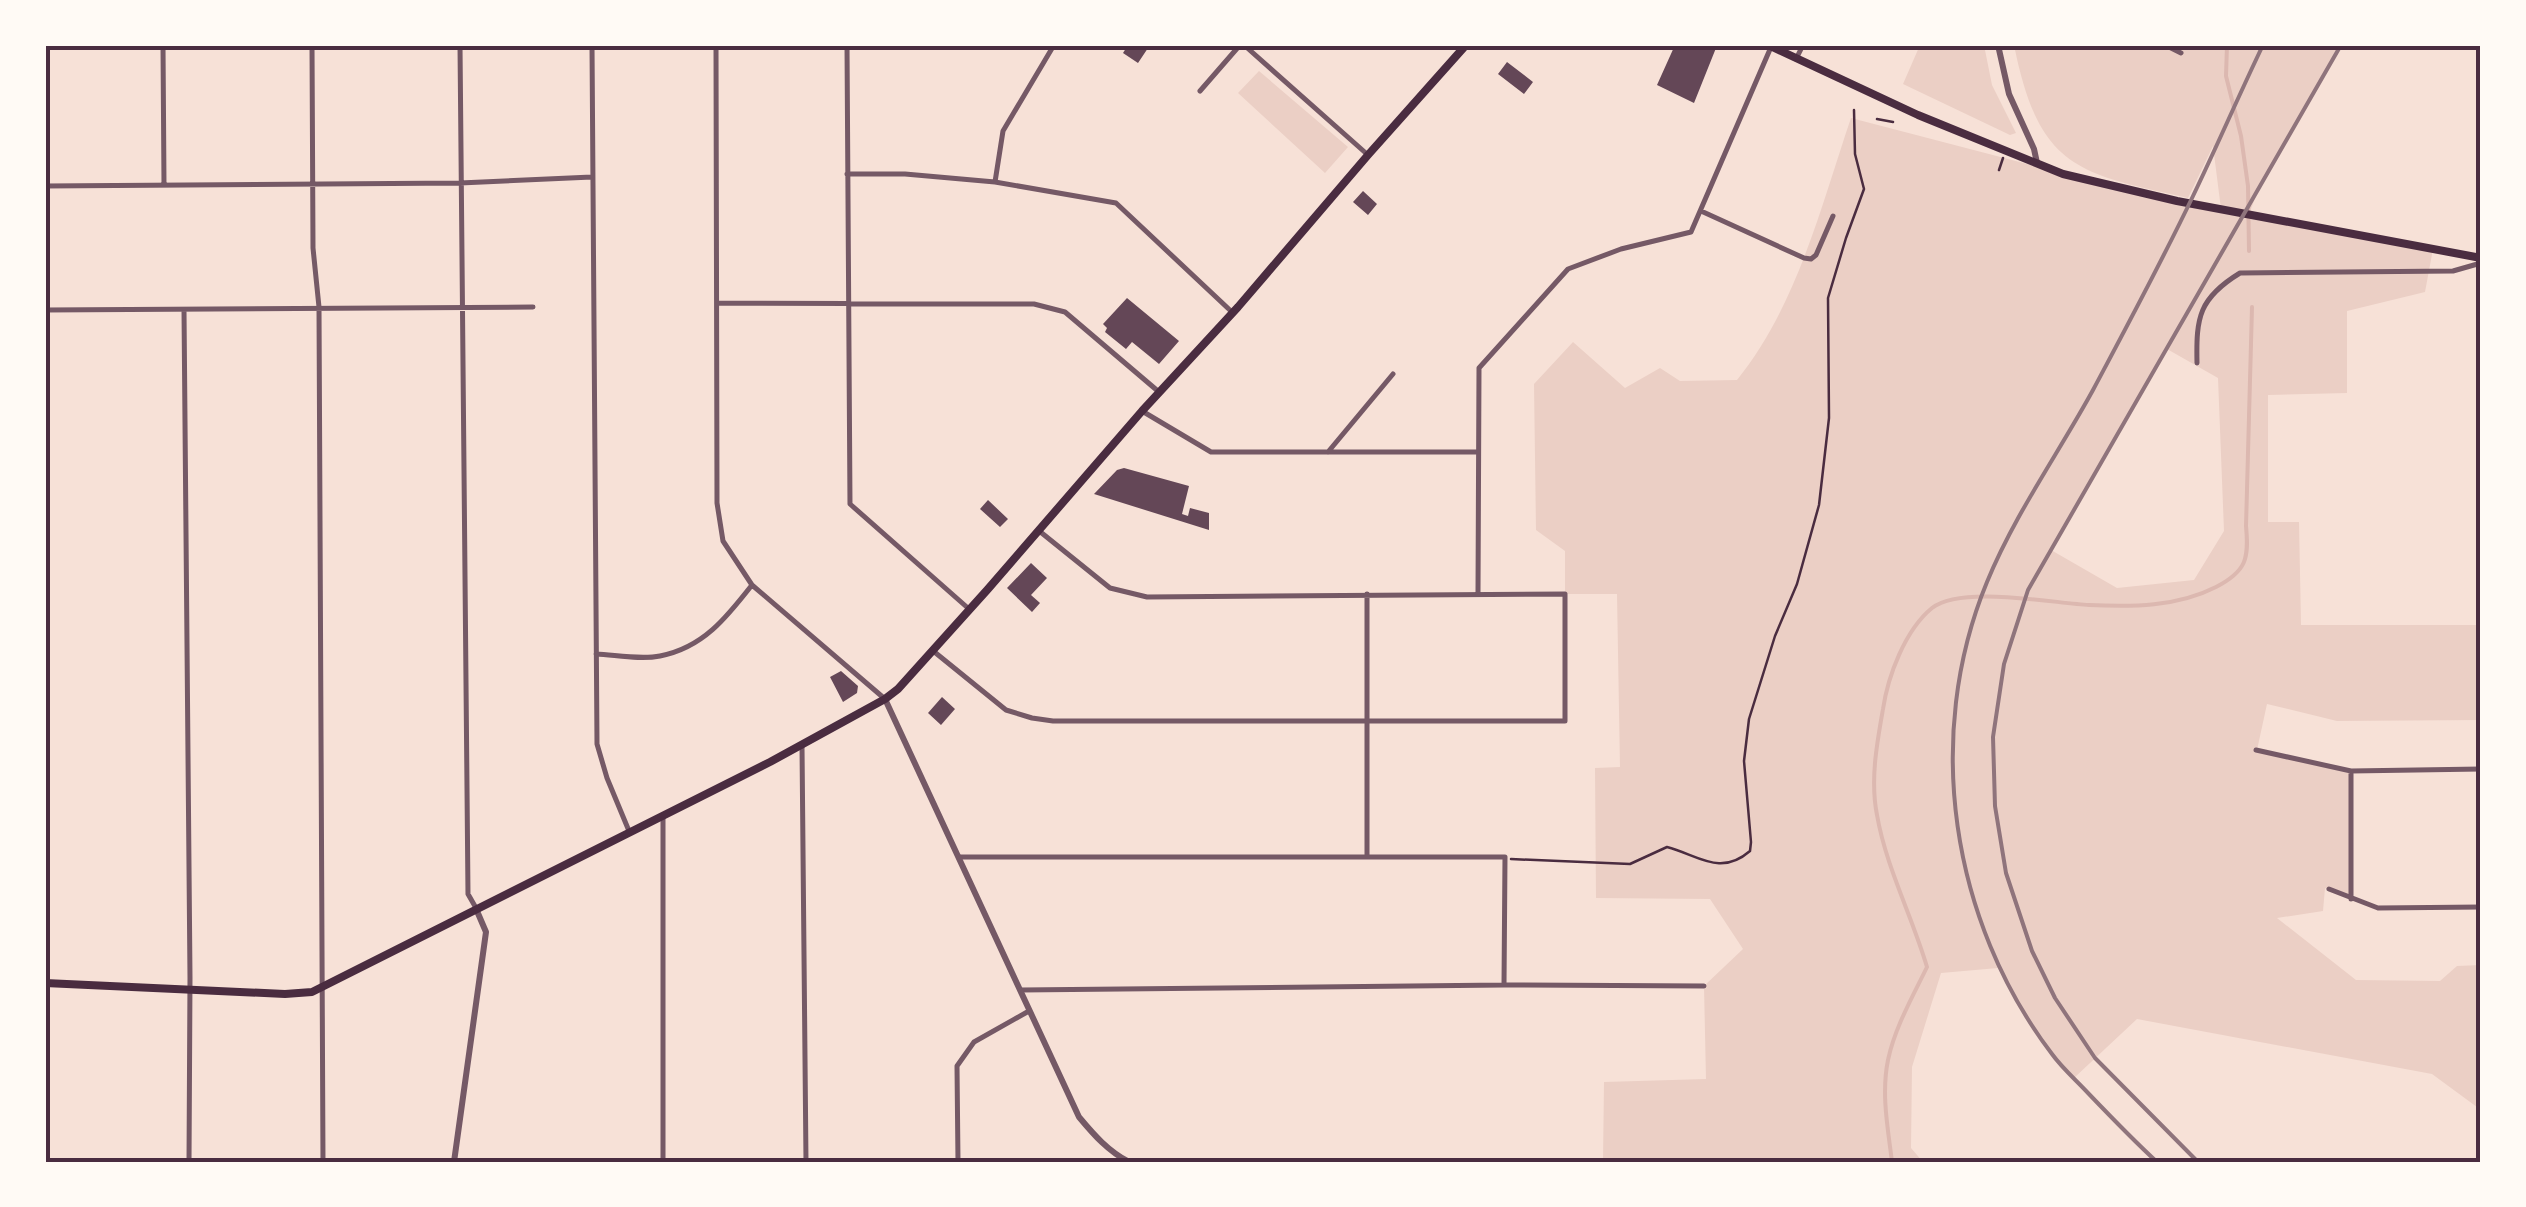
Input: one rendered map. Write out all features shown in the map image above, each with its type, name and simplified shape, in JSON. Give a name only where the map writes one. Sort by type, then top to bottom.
[{"type":"main road","points":[[45,983],[285,994],[323,988],[802,746],[885,699],[1233,313],[1466,45]]},
{"type":"main road","points":[[1770,46],[1918,115],[2063,174],[2177,201],[2481,260]]},
{"type":"street","points":[[163,45],[164,185]]},
{"type":"street","points":[[312,45],[313,248],[319,307],[323,1162]]},
{"type":"street","points":[[454,1162],[486,932],[468,894],[460,45]]},
{"type":"street","points":[[592,45],[596,744],[630,834]]},
{"type":"street","points":[[716,45],[718,502],[723,542],[752,585],[885,699],[1079,1116],[1095,1137],[1129,1162]]},
{"type":"street","points":[[847,45],[850,504],[970,609]]},
{"type":"street","points":[[994,182],[1003,131],[1054,45]]},
{"type":"street","points":[[1200,91],[1242,45],[1368,155]]},
{"type":"street","points":[[1796,59],[1803,45]]},
{"type":"street","points":[[1998,45],[2009,94],[2038,165]]},
{"type":"street","points":[[2165,45],[2178,49]]},
{"type":"street","points":[[1478,594],[1479,368],[1568,269],[1620,248],[1692,232],[1770,46]]},
{"type":"street","points":[[847,174],[905,174],[994,182],[1116,203],[1233,313]]},
{"type":"street","points":[[45,186],[593,177]]},
{"type":"street","points":[[1701,211],[1811,259],[1833,216]]},
{"type":"street","points":[[2197,363],[2198,316],[2209,296],[2240,273],[2453,271],[2481,260]]},
{"type":"street","points":[[718,303],[1034,304],[1066,312],[1159,392]]},
{"type":"street","points":[[45,310],[532,307]]},
{"type":"street","points":[[184,310],[189,1162]]},
{"type":"street","points":[[1328,452],[1392,374]]},
{"type":"street","points":[[1142,411],[1211,452],[1478,452]]},
{"type":"street","points":[[932,650],[1006,710],[1053,721],[1565,721],[1565,594],[1148,597],[1110,588],[1038,530]]},
{"type":"street","points":[[596,654],[657,657],[686,649],[706,637],[752,585]]},
{"type":"street","points":[[1367,594],[1367,857]]},
{"type":"street","points":[[802,746],[806,1162]]},
{"type":"street","points":[[2256,750],[2352,771],[2481,769]]},
{"type":"street","points":[[2352,771],[2352,899]]},
{"type":"street","points":[[663,817],[663,1162]]},
{"type":"street","points":[[960,857],[1505,857],[1504,984]]},
{"type":"street","points":[[2330,889],[2378,908],[2481,908]]},
{"type":"street","points":[[1020,990],[1504,984],[1704,986]]},
{"type":"street","points":[[958,1162],[957,1066],[974,1042],[1029,1010]]},
{"type":"path","points":[[1505,857],[1630,864],[1668,847],[1716,864],[1732,862],[1750,851],[1744,761],[1749,720],[1797,584],[1819,506],[1830,418],[1828,298],[1864,189],[1855,154],[1854,110]]},
{"type":"path","points":[[1878,118],[1893,122]]},
{"type":"shaded area","points":[[1920,45],[1984,45],[1992,85],[2016,133],[2010,135],[1903,84]]},
{"type":"shaded area","points":[[2014,45],[2341,45],[2261,183],[2249,214],[2433,249],[2425,292],[2347,311],[2347,393],[2268,395],[2268,522],[2299,522],[2301,625],[2481,625],[2481,720],[2337,721],[2267,704],[2257,750],[2351,771],[2351,899],[2325,888],[2323,911],[2277,918],[2356,980],[2440,981],[2457,966],[2481,965],[2481,1110],[2432,1074],[2137,1019],[2074,1078],[2033,1025],[1998,968],[1941,973],[1912,1067],[1911,1148],[1923,1162],[1603,1162],[1604,1082],[1706,1079],[1704,986],[1743,949],[1710,899],[1596,898],[1595,768],[1620,767],[1617,594],[1565,594],[1565,551],[1536,530],[1534,384],[1573,342],[1625,388],[1660,368],[1680,381],[1737,380],[1758,351],[1792,288],[1851,118],[2085,179],[2221,209],[2213,146],[2188,198],[2117,181],[2068,158],[2051,141],[2024,86]],"holes":[[[2167,349],[2218,378],[2224,531],[2194,580],[2117,588],[2051,550]]]},
{"type":"shaded area","points":[[1259,71],[1348,147],[1325,173],[1238,93]]},
{"type":"building","points":[[1128,45],[1150,45],[1138,63],[1123,53]]},
{"type":"building","points":[[1675,45],[1716,48],[1694,103],[1657,85]]},
{"type":"building","points":[[1507,62],[1533,82],[1524,94],[1498,74]]},
{"type":"building","points":[[1363,191],[1377,204],[1368,215],[1353,202]]},
{"type":"building","points":[[1127,298],[1179,341],[1159,364],[1132,342],[1126,349],[1105,332],[1103,324]]},
{"type":"building","points":[[1124,468],[1189,486],[1182,514],[1188,516],[1190,508],[1209,513],[1209,530],[1094,494],[1117,470]]},
{"type":"building","points":[[988,500],[1008,519],[1000,527],[980,509]]},
{"type":"building","points":[[1031,563],[1047,578],[1031,595],[1040,603],[1032,612],[1007,588]]},
{"type":"building","points":[[841,671],[858,686],[857,693],[843,702],[830,677]]},
{"type":"building","points":[[942,697],[955,709],[941,725],[928,713]]},
{"type":"waterway","points":[[2227,45],[2226,76],[2248,186],[2249,251]]},
{"type":"waterway","points":[[1892,1162],[1885,1099],[1888,1060],[1927,967],[1886,854],[1875,802],[1874,775],[1885,696],[1899,654],[1922,617],[1946,601],[1985,596],[2089,605],[2154,604],[2201,594],[2234,575],[2244,562],[2247,547],[2252,307]]},
{"type":"railway","points":[[2157,1162],[2056,1059],[2018,1002],[1990,946],[1970,887],[1958,826],[1953,764],[1956,702],[1967,641],[1998,557],[2157,269],[2263,45]]},
{"type":"railway","points":[[2198,1162],[2095,1058],[2055,998],[2032,951],[2006,873],[1995,806],[1993,737],[2004,664],[2028,590],[2341,45]]}]
